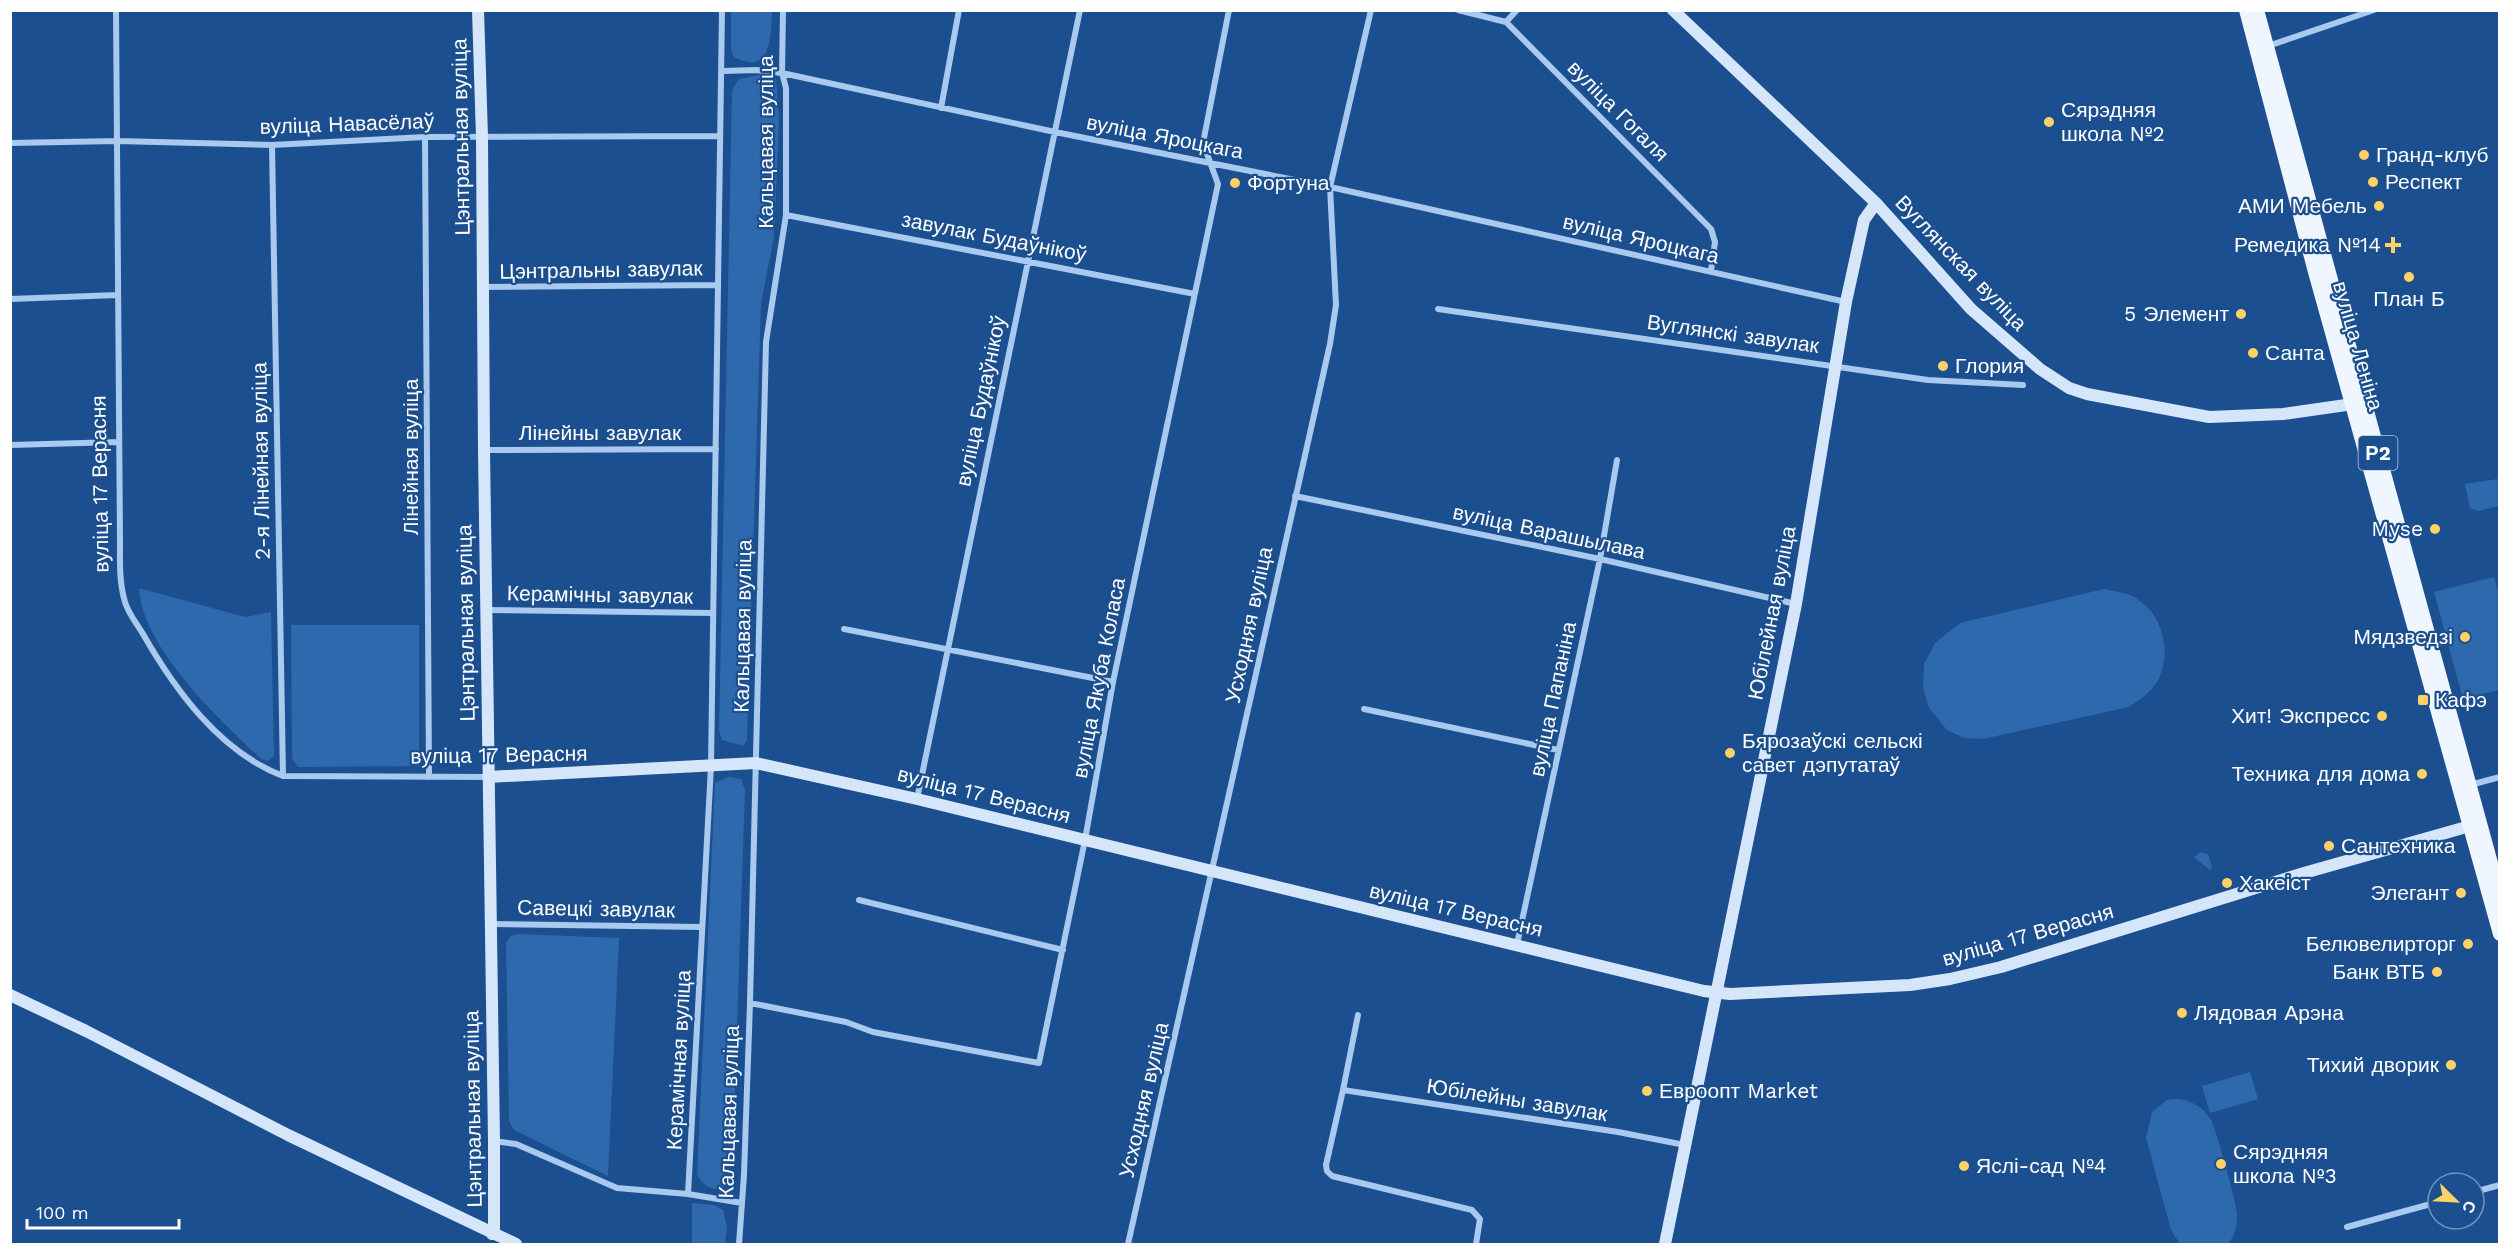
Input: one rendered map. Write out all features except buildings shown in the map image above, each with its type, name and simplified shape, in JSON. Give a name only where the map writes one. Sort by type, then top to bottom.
[{"type":"main road","name":"вуліца Леніна","points":[[2246,10],[2262,47]]},
{"type":"main road","name":"вуліца Леніна","points":[[2258,10],[2262,47],[2291,184],[2359,403],[2475,824],[2499,929]]},
{"type":"main road","name":"вуліца Леніна","points":[[2475,824],[2499,896]]},
{"type":"street","name":"вуліца 17 Верасня","points":[[116,10],[121,579],[125,603],[156,657],[192,706],[233,747],[266,770],[283,776],[488,777],[756,763],[917,799],[1717,993],[1910,985],[1950,979],[2001,967],[2304,873],[2475,824]]},
{"type":"street","name":"Цэнтральная вуліца","points":[[478,10],[482,137],[494,1141],[494,1228],[492,1234]]},
{"type":"street","name":"Керамічная вуліца","points":[[688,1194],[711,766],[720,136],[723,70],[722,10]]},
{"type":"street","name":"Кальцавая вуліца","points":[[739,1245],[750,1003],[766,342],[786,215],[786,88],[782,73],[783,10]]},
{"type":"street","points":[[941,108],[959,10]]},
{"type":"street","name":"вуліца Будаўнікоў","points":[[917,799],[1080,10]]},
{"type":"street","name":"вуліца Якуба Коласа","points":[[750,1003],[846,1022],[873,1032],[1039,1063],[1085,840],[1113,682],[1218,184],[1203,143],[1229,10]]},
{"type":"street","name":"Усходняя вуліца","points":[[1128,1245],[1330,344],[1336,305],[1330,187],[1371,10]]},
{"type":"street","points":[[1458,10],[1506,22],[1516,10]]},
{"type":"street","name":"Вуглянская вуліца","points":[[1673,10],[1876,203],[1971,309],[2030,361],[2069,388],[2087,394],[2209,417],[2283,414],[2359,403]]},
{"type":"street","points":[[2262,47],[2374,10]]},
{"type":"street","name":"вуліца Гогаля","points":[[1506,22],[1712,229],[1715,242],[1711,271]]},
{"type":"street","name":"вуліца Яроцкага","points":[[723,70],[782,73],[1055,132],[1330,187],[1845,302]]},
{"type":"street","name":"вуліца Навасёлаў","points":[[10,144],[117,141],[272,145],[425,137],[720,136]]},
{"type":"street","name":"Лінейная вуліца","points":[[425,137],[429,777]]},
{"type":"street","name":"2-я Лінейная вуліца","points":[[272,145],[283,776]]},
{"type":"street","name":"Юбілейная вуліца","points":[[1665,1245],[1796,604],[1845,302],[1864,220],[1876,203]]},
{"type":"street","name":"завулак Будаўнікоў","points":[[786,215],[1195,294]]},
{"type":"street","name":"Цэнтральны завулак","points":[[483,287],[718,285]]},
{"type":"street","points":[[10,298],[118,295]]},
{"type":"street","name":"Вуглянскі завулак","points":[[1438,309],[1928,380],[2023,385]]},
{"type":"street","points":[[10,445],[119,442]]},
{"type":"street","name":"Лінейны завулак","points":[[484,450],[716,449]]},
{"type":"street","name":"вуліца Папаніна","points":[[1516,944],[1600,559],[1617,460]]},
{"type":"street","name":"вуліца Варашылава","points":[[1295,496],[1600,559],[1796,604]]},
{"type":"street","name":"Керамічны завулак","points":[[486,610],[713,614]]},
{"type":"street","points":[[844,629],[1113,682]]},
{"type":"street","points":[[1364,709],[1558,750]]},
{"type":"street","points":[[2465,787],[2499,777]]},
{"type":"street","points":[[859,900],[1062,950]]},
{"type":"street","name":"Савецкі завулак","points":[[490,924],[702,927]]},
{"type":"street","points":[[10,995],[516,1245]]},
{"type":"street","points":[[1358,1015],[1326,1165],[1327,1171],[1332,1176],[1472,1210],[1480,1219],[1476,1245]]},
{"type":"street","name":"Юбілейны завулак","points":[[1343,1090],[1685,1144]]},
{"type":"street","points":[[494,1141],[516,1144],[617,1188],[688,1194],[742,1203]]},
{"type":"street","points":[[2347,1227],[2426,1205]]},
{"type":"shaded area","points":[[731,11],[772,11],[770,41],[767,50],[756,61],[747,62],[734,57],[731,50]]},
{"type":"shaded area","points":[[765,74],[776,79],[779,120],[774,237],[761,303],[747,740],[743,746],[722,740],[719,731],[732,90],[739,79]]},
{"type":"shaded area","points":[[2498,479],[2499,506],[2478,511],[2470,508],[2465,484]]},
{"type":"shaded area","points":[[2494,577],[2499,595],[2499,690],[2463,699],[2434,592]]},
{"type":"shaded area","points":[[139,588],[245,617],[271,612],[274,756],[268,761],[261,759],[185,681],[153,634],[143,611]]},
{"type":"shaded area","points":[[2104,589],[2127,594],[2139,600],[2149,609],[2162,631],[2164,657],[2157,682],[2148,693],[2129,707],[1983,739],[1964,738],[1947,730],[1929,708],[1923,687],[1924,664],[1935,643],[1960,623]]},
{"type":"shaded area","points":[[291,625],[419,625],[419,766],[298,767],[292,758]]},
{"type":"shaded area","points":[[729,777],[741,779],[745,790],[735,1088],[728,1182],[722,1189],[714,1189],[702,1182],[697,1175],[715,783]]},
{"type":"shaded area","points":[[2200,852],[2208,854],[2212,867],[2210,870],[2194,857]]},
{"type":"shaded area","points":[[518,934],[619,938],[608,1176],[514,1130],[509,1121],[506,943],[511,936]]},
{"type":"shaded area","points":[[2250,1072],[2258,1099],[2210,1113],[2202,1086]]},
{"type":"shaded area","points":[[2178,1099],[2201,1108],[2214,1126],[2237,1214],[2235,1230],[2228,1244],[2180,1244],[2171,1230],[2146,1138],[2152,1112],[2167,1100]]},
{"type":"shaded area","points":[[692,1203],[714,1205],[723,1210],[727,1228],[725,1244],[692,1244]]},
{"type":"place","name":"Сярэдняя школа №2","points":[[2049,122]]},
{"type":"place","name":"Гранд-клуб","points":[[2364,155]]},
{"type":"place","name":"Респект","points":[[2373,182]]},
{"type":"place","name":"Фортуна","points":[[1235,183]]},
{"type":"place","name":"АМИ Мебель","points":[[2379,206]]},
{"type":"place","name":"Ремедика №14","points":[[2393,245]]},
{"type":"place","name":"План Б","points":[[2409,277]]},
{"type":"place","name":"5 Элемент","points":[[2241,314]]},
{"type":"place","name":"Санта","points":[[2253,353]]},
{"type":"place","name":"Глория","points":[[1943,366]]},
{"type":"place","name":"Myse","points":[[2435,529]]},
{"type":"place","name":"Мядзведзі","points":[[2465,637]]},
{"type":"place","name":"Кафэ","points":[[2423,700]]},
{"type":"place","name":"Хит! Экспресс","points":[[2382,716]]},
{"type":"place","name":"Бярозаўскі сельскі савет дэпутатаў","points":[[1730,753]]},
{"type":"place","name":"Техника для дома","points":[[2422,774]]},
{"type":"place","name":"Сантехника","points":[[2329,846]]},
{"type":"place","name":"Хакеіст","points":[[2227,883]]},
{"type":"place","name":"Элегант","points":[[2461,893]]},
{"type":"place","name":"Белювелирторг","points":[[2468,944]]},
{"type":"place","name":"Банк ВТБ","points":[[2437,972]]},
{"type":"place","name":"Лядовая Арэна","points":[[2182,1013]]},
{"type":"place","name":"Тихий дворик","points":[[2451,1065]]},
{"type":"place","name":"Евроопт Market","points":[[1647,1091]]},
{"type":"place","name":"Сярэдняя школа №3","points":[[2221,1164]]},
{"type":"place","name":"Яслі-сад №4","points":[[1964,1166]]}]
